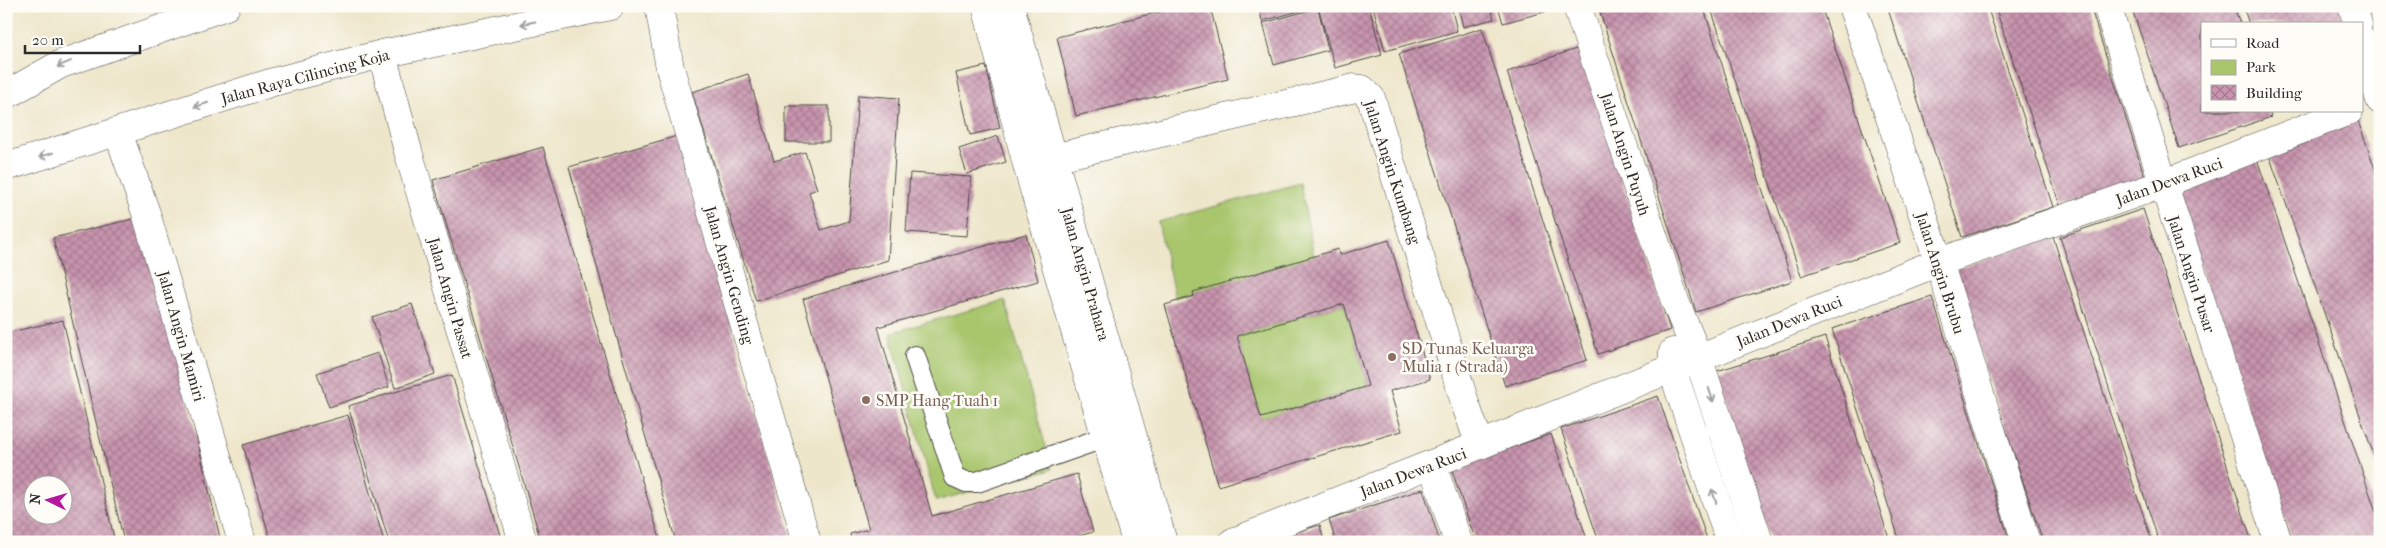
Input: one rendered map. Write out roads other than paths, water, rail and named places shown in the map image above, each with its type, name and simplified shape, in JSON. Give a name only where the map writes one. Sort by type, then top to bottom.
[{"type":"main road","points":[[6,95],[61,64],[226,6]]},
{"type":"main road","name":"Jalan Raya Cilincing Koja","points":[[6,167],[273,82],[382,54],[610,6]]},
{"type":"main road","name":"Jalan Angin Gending","points":[[659,6],[670,68],[807,542]]},
{"type":"main road","name":"Jalan Angin Prahara","points":[[986,6],[1027,165],[1136,542]]},
{"type":"main road","name":"Jalan Angin Prahara","points":[[1010,6],[1163,542]]},
{"type":"main road","name":"Jalan Angin Puyuh","points":[[1577,6],[1675,301],[1698,357],[1759,542]]},
{"type":"main road","name":"Jalan Angin Brubu","points":[[1852,6],[1938,262],[2026,542]]},
{"type":"main road","name":"Jalan Angin Pusar","points":[[2107,6],[2278,542]]},
{"type":"main road","points":[[2352,6],[2357,22]]},
{"type":"main road","points":[[2364,47],[2380,99],[2364,105]]},
{"type":"main road","name":"Jalan Angin Passat","points":[[382,54],[408,151],[523,542]]},
{"type":"main road","name":"Jalan Angin Kumbang","points":[[1053,158],[1355,88],[1362,89],[1368,93],[1466,406],[1480,445]]},
{"type":"main road","name":"Jalan Dewa Ruci","points":[[1233,542],[1938,262],[2163,184],[2346,112]]},
{"type":"main road","name":"Jalan Angin Mamiri","points":[[118,132],[146,213],[242,542]]},
{"type":"main road","name":"Jalan Angin Puyuh","points":[[1675,301],[1672,369],[1730,542]]},
{"type":"main road","points":[[1080,350],[1105,340]]},
{"type":"main road","points":[[1432,464],[1458,542]]},
{"type":"lane","points":[[915,356],[954,478],[966,482],[977,482],[1106,437]]},
{"type":"place","name":"SD Tunas Keluarga Mulia 1 (Strada)","points":[[1392,357]]},
{"type":"place","name":"SMP Hang Tuah 1","points":[[866,400]]}]
